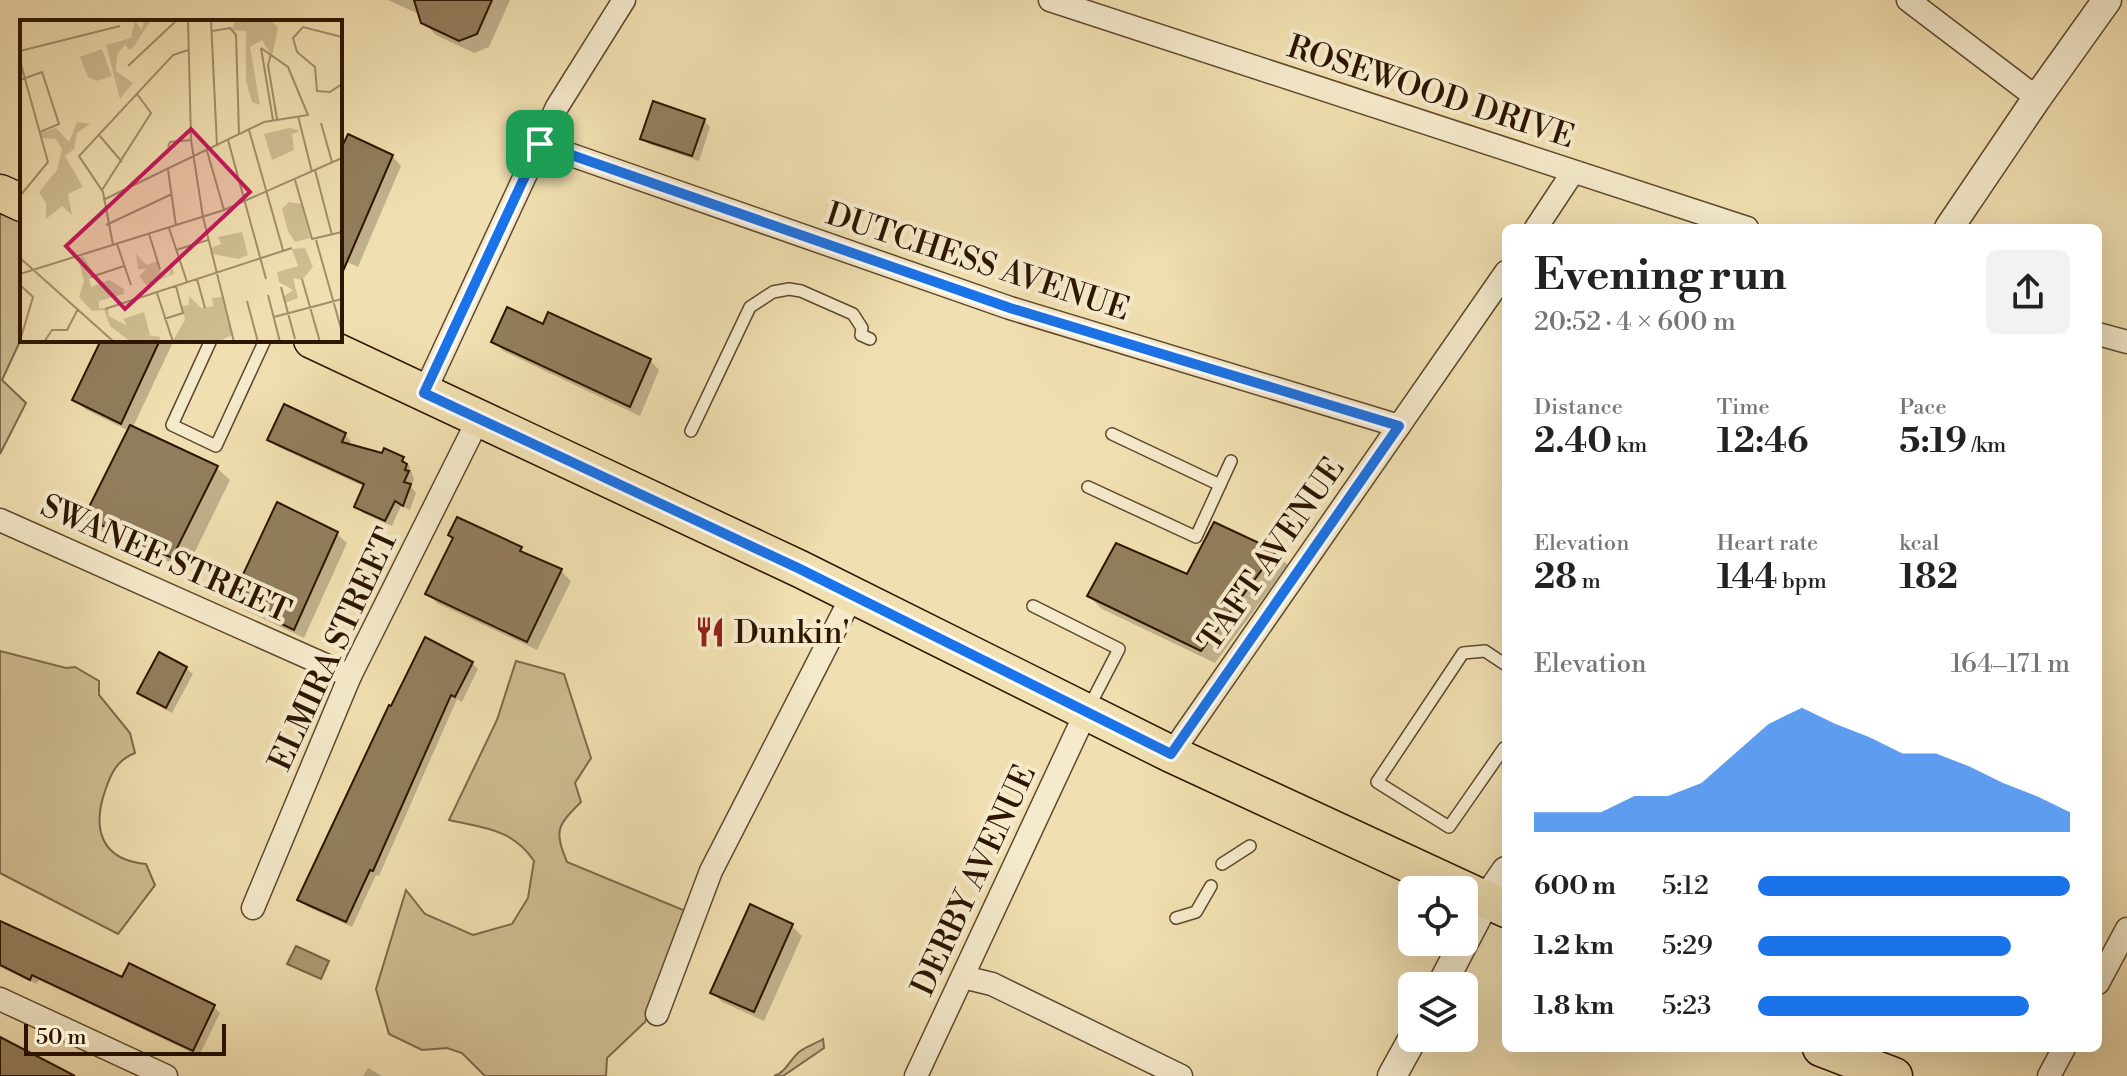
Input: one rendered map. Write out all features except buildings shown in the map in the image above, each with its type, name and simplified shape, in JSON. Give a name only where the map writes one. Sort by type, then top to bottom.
[{"type":"main road","points":[[0,193],[20,202]]},
{"type":"main road","points":[[316,342],[768,553],[1171,754],[1499,893]]},
{"type":"main road","points":[[1831,1052],[1894,1076]]},
{"type":"street","points":[[424,393],[557,107],[624,0]]},
{"type":"street","name":"ROSEWOOD DRIVE","points":[[1050,0],[1735,224]]},
{"type":"street","points":[[1908,0],[2037,98]]},
{"type":"street","points":[[1952,224],[2107,0]]},
{"type":"street","name":"DUTCHESS AVENUE","points":[[540,144],[1010,308],[1399,426]]},
{"type":"street","points":[[1539,224],[1573,172]]},
{"type":"street","name":"TAFT AVENUE","points":[[1171,754],[1502,278]]},
{"type":"street","points":[[2102,335],[2127,342]]},
{"type":"street","name":"ELMIRA STREET","points":[[253,908],[350,676],[478,420]]},
{"type":"street","name":"SWANEE STREET","points":[[0,520],[350,676]]},
{"type":"street","points":[[657,1014],[711,871],[852,596]]},
{"type":"street","name":"DERBY AVENUE","points":[[916,1076],[1087,710]]},
{"type":"street","points":[[1450,972],[1499,893]]},
{"type":"street","points":[[2102,976],[2127,929]]},
{"type":"street","points":[[963,977],[992,984],[1181,1076]]},
{"type":"street","points":[[0,999],[166,1076]]},
{"type":"street","points":[[1392,1076],[1405,1052]]},
{"type":"street","points":[[2049,1076],[2062,1052]]},
{"type":"lane","points":[[691,431],[750,307],[773,292],[789,289],[801,291],[853,314],[862,328],[861,335],[870,339]]},
{"type":"lane","points":[[210,342],[172,425],[216,446],[264,342]]},
{"type":"lane","points":[[1112,434],[1220,485]]},
{"type":"lane","points":[[1088,487],[1196,537],[1231,461]]},
{"type":"lane","points":[[1033,606],[1119,649],[1087,710]]},
{"type":"lane","points":[[1502,662],[1485,651],[1463,653],[1377,782],[1449,827],[1502,751]]},
{"type":"lane","points":[[1222,864],[1250,846]]},
{"type":"lane","points":[[1176,918],[1196,912],[1211,886]]},
{"type":"shaded area","points":[[0,213],[20,219],[20,341],[2,380],[26,403],[0,454]]},
{"type":"shaded area","points":[[0,651],[66,668],[75,667],[99,681],[99,695],[130,733],[135,753],[119,763],[110,778],[101,805],[100,830],[110,849],[119,856],[146,864],[155,885],[118,934],[0,873]]},
{"type":"shaded area","points":[[516,661],[564,674],[591,758],[575,783],[581,802],[560,829],[560,842],[567,862],[688,912],[645,1022],[607,1058],[606,1076],[485,1076],[462,1053],[447,1048],[422,1050],[389,1034],[376,989],[406,890],[425,914],[473,935],[512,924],[528,898],[534,861],[526,850],[497,832],[449,820],[497,720]]},
{"type":"shaded area","points":[[296,946],[329,961],[321,979],[287,964]]},
{"type":"shaded area","points":[[823,1039],[824,1048],[783,1076],[774,1076],[785,1069],[799,1052]]},
{"type":"place","name":"Dunkin'","points":[[710,632]]},
{"type":"route","points":[[540,144],[1010,308],[1399,426],[1171,754],[768,553],[424,393],[540,144]]}]
